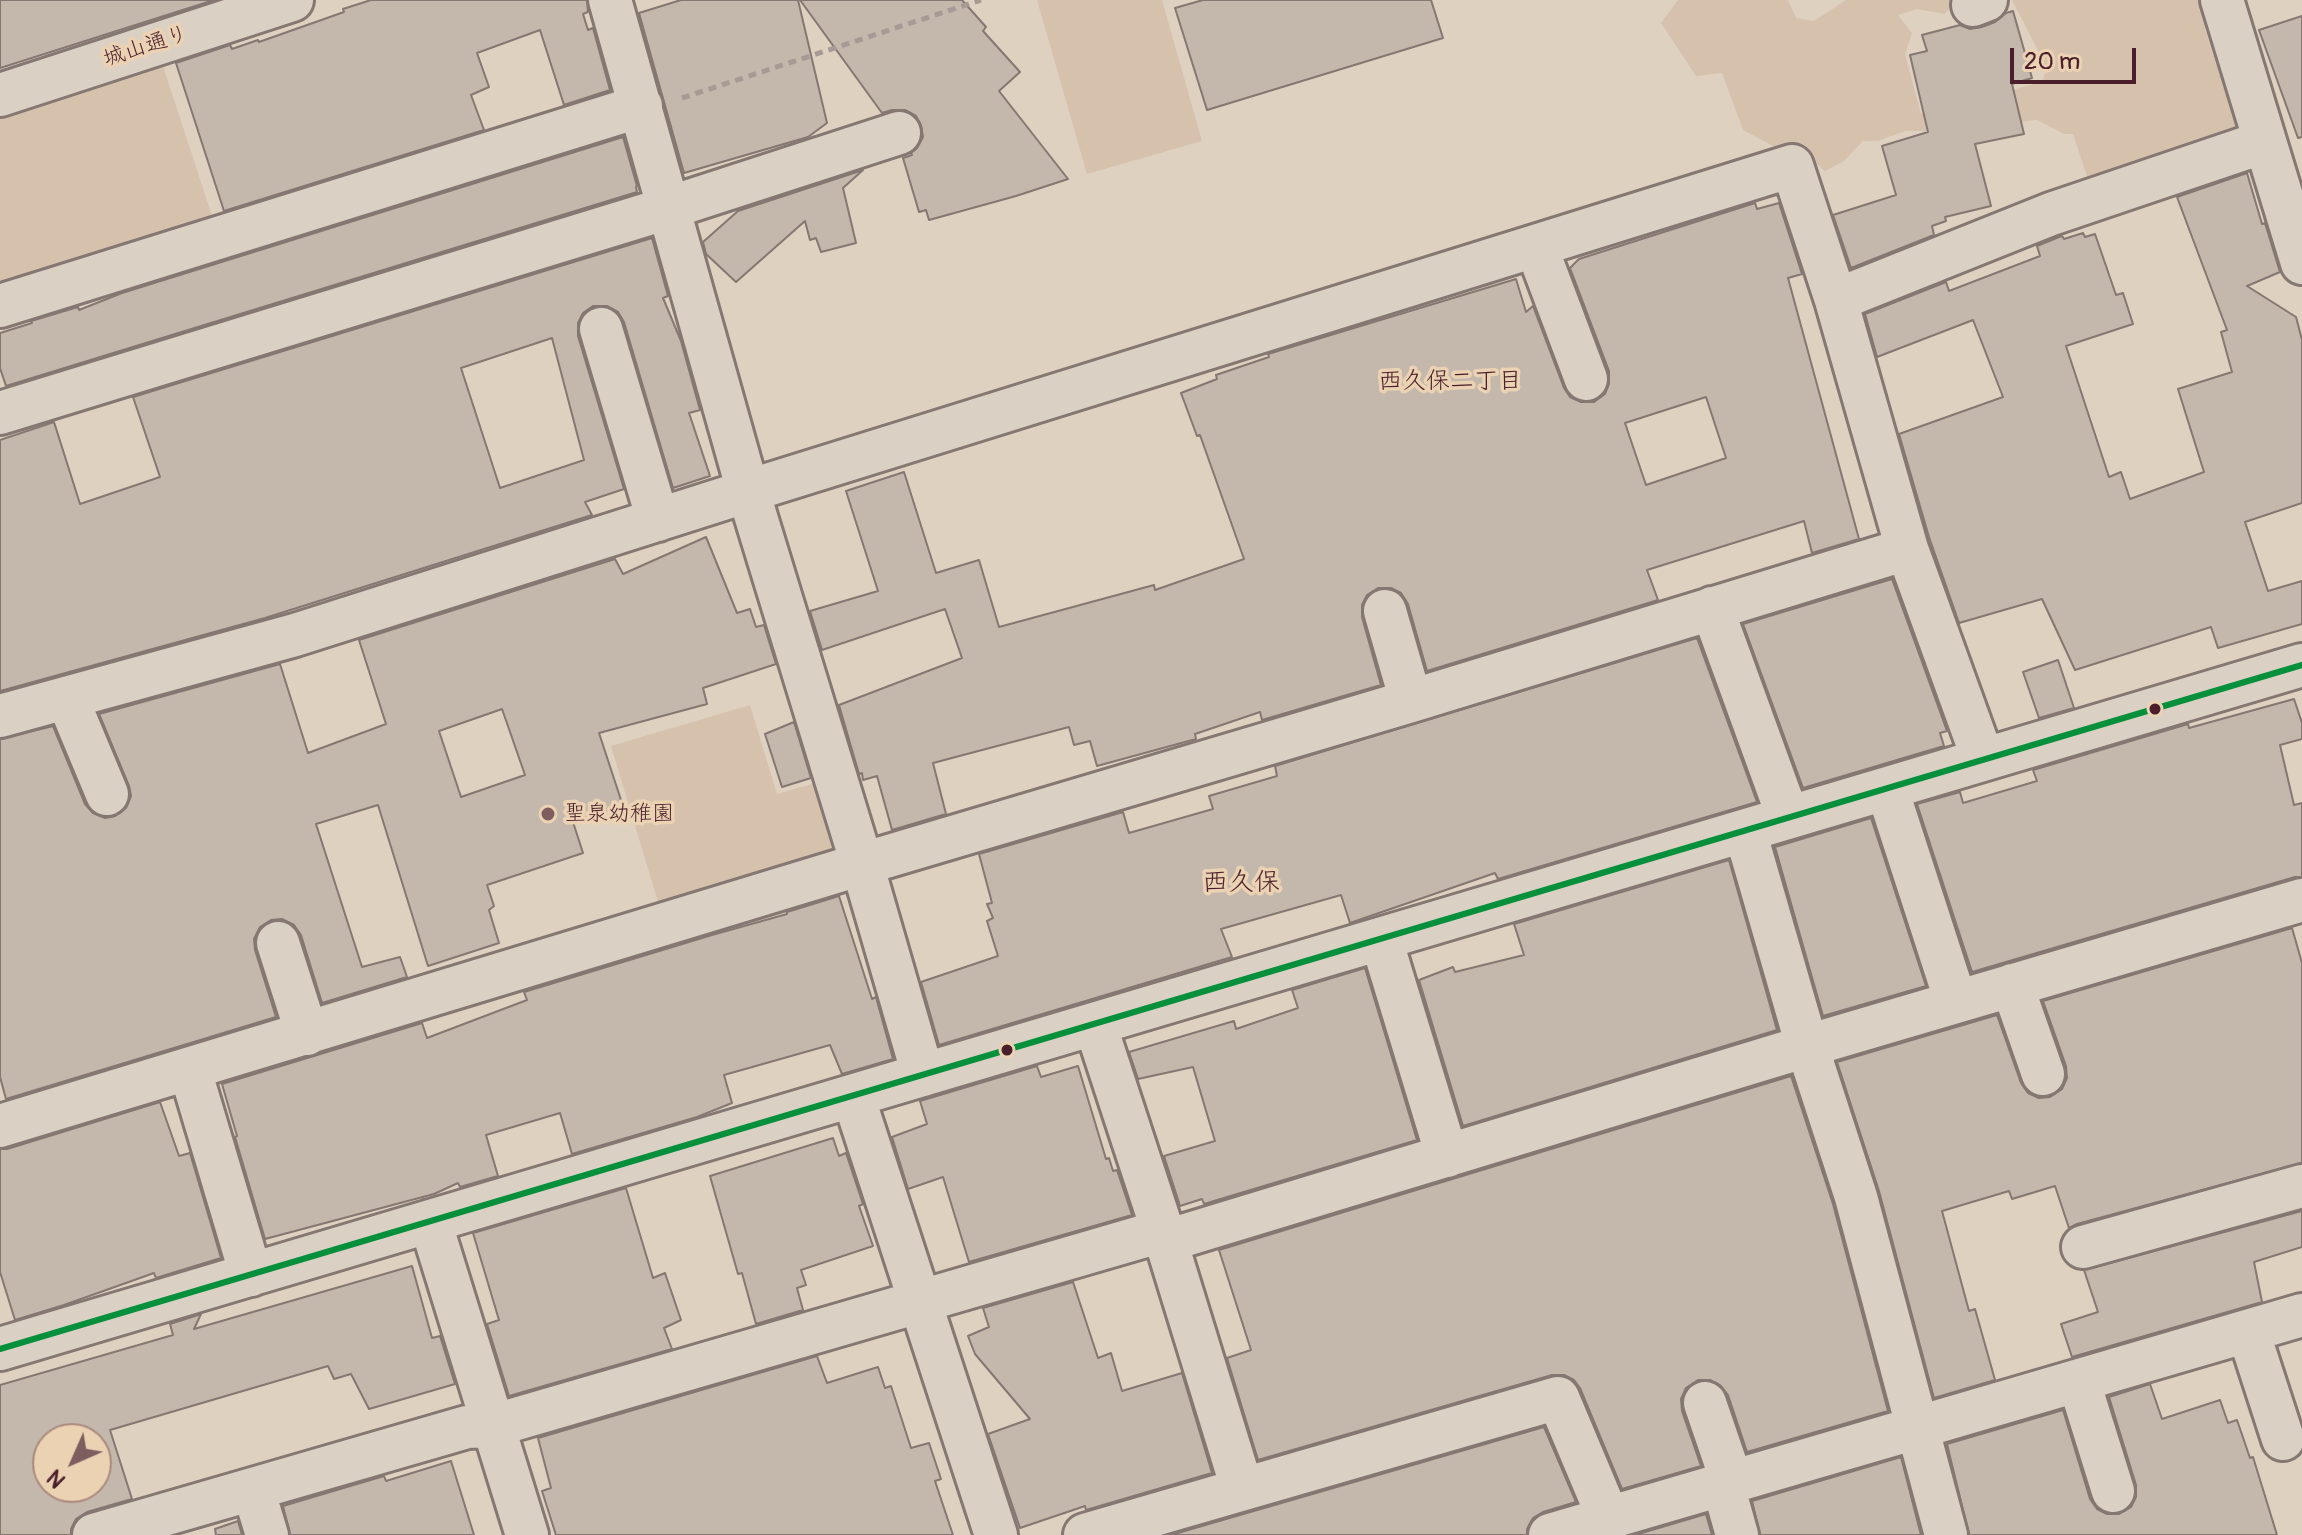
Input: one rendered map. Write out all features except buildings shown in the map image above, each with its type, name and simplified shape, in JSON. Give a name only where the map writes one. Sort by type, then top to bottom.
[{"type":"street","points":[[610,0],[748,491],[923,1075]]},
{"type":"street","points":[[2222,0],[2264,142],[2290,186],[2302,263]]},
{"type":"street","name":"城山通り","points":[[0,95],[265,4]]},
{"type":"street","points":[[0,306],[641,108]]},
{"type":"street","points":[[0,413],[668,208],[899,133]]},
{"type":"street","points":[[1836,300],[2051,214],[2264,142]]},
{"type":"street","points":[[0,716],[295,635],[1792,166],[1836,300],[1907,549],[1983,759]]},
{"type":"street","points":[[1536,246],[1586,379]]},
{"type":"street","points":[[601,329],[658,520]]},
{"type":"street","points":[[0,1126],[1907,549]]},
{"type":"street","points":[[1712,608],[1788,817]]},
{"type":"street","points":[[1385,611],[1411,701]]},
{"type":"street","points":[[0,1349],[2302,665]]},
{"type":"street","points":[[67,698],[107,794]]},
{"type":"street","points":[[1887,789],[1956,1002]]},
{"type":"street","points":[[1745,831],[1807,1046],[1856,1197],[1946,1535]]},
{"type":"street","points":[[94,1535],[467,1427],[492,1426],[919,1302],[1447,1156],[2302,900]]},
{"type":"street","points":[[1381,939],[1447,1156]]},
{"type":"street","points":[[278,943],[307,1034]]},
{"type":"street","points":[[2012,985],[2043,1074]]},
{"type":"street","points":[[1095,1024],[1242,1488]]},
{"type":"street","points":[[190,1070],[251,1275]]},
{"type":"street","points":[[853,1096],[996,1535]]},
{"type":"street","points":[[2083,1247],[2302,1186]]},
{"type":"street","points":[[430,1221],[527,1535]]},
{"type":"street","points":[[1550,1535],[2302,1315]]},
{"type":"street","points":[[2248,1331],[2283,1439]]},
{"type":"street","points":[[2079,1382],[2113,1491]]},
{"type":"street","points":[[1085,1535],[1558,1398],[1608,1517]]},
{"type":"street","points":[[1705,1403],[1728,1484],[1737,1535]]},
{"type":"street","points":[[253,1489],[267,1535]]},
{"type":"path","points":[[641,108],[981,0]]},
{"type":"shaded area","points":[[1037,0],[1162,0],[1202,141],[1087,174]]},
{"type":"shaded area","points":[[1678,0],[1788,0],[1796,18],[1814,21],[1846,0],[1955,0],[1945,14],[1917,9],[1898,15],[1912,33],[1905,54],[1921,114],[2042,82],[2047,68],[2012,0],[2208,0],[2212,17],[2205,29],[2240,138],[2091,188],[2073,134],[2064,134],[2037,120],[1905,131],[1878,141],[1863,141],[1844,161],[1825,171],[1799,150],[1775,147],[1743,130],[1722,73],[1696,76],[1661,23]]},
{"type":"shaded area","points":[[162,63],[216,228],[0,298],[0,115]]},
{"type":"shaded area","points":[[750,705],[777,794],[823,781],[842,846],[830,862],[661,912],[611,746]]},
{"type":"transit line","points":[[0,1349],[2302,665]]},
{"type":"place","name":"聖泉幼稚園","points":[[548,814]]},
{"type":"district","name":"西久保二丁目","points":[[1450,382]]},
{"type":"district","name":"西久保","points":[[1241,883]]}]
